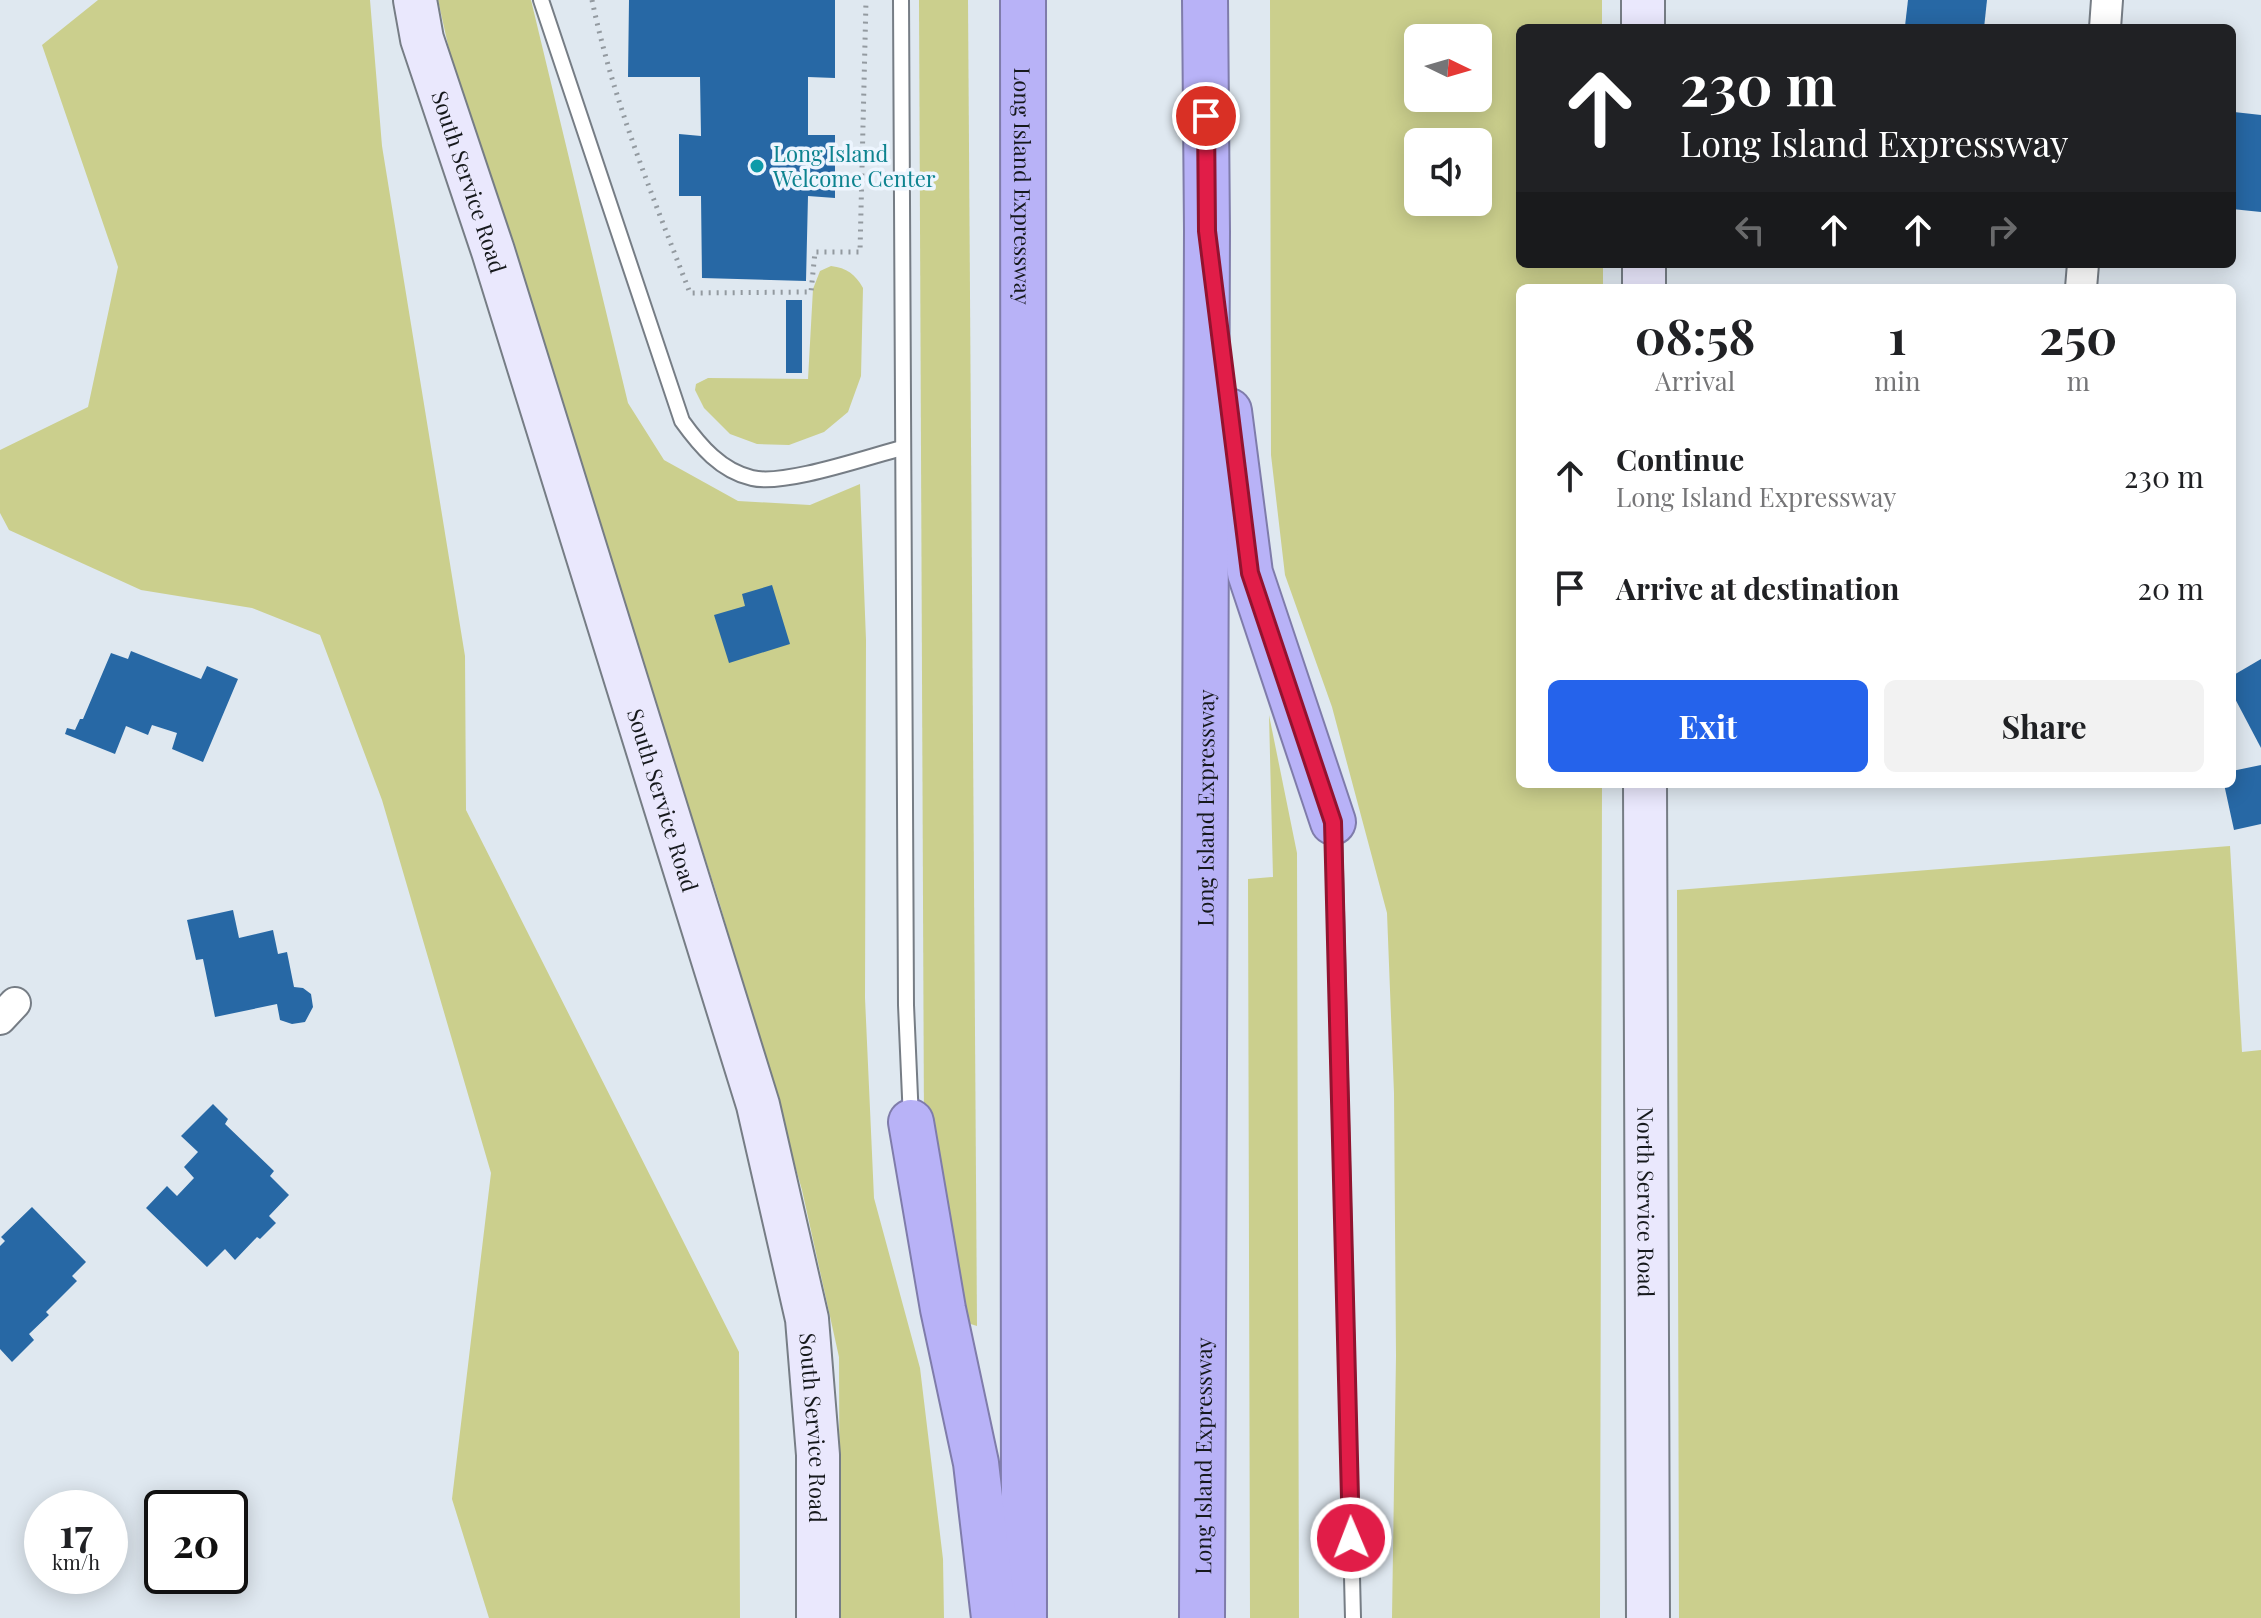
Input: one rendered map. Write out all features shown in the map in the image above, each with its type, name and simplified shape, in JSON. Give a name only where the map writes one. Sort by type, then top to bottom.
[{"type":"highway","name":"Long Island Expressway","points":[[1023,0],[1024,1618]]},
{"type":"highway","name":"Long Island Expressway","points":[[1202,1618],[1207,231],[1205,0]]},
{"type":"highway","points":[[1207,231],[1250,573],[1333,822]]},
{"type":"highway","points":[[911,1122],[943,1309],[976,1463],[994,1618]]},
{"type":"main road","name":"South Service Road","points":[[415,0],[422,39],[493,251],[758,1105],[807,1319],[818,1455],[818,1618]]},
{"type":"main road","points":[[1643,0],[1643,24]]},
{"type":"main road","name":"North Service Road","points":[[1645,788],[1648,1618]]},
{"type":"street","points":[[2105,24],[2107,0]]},
{"type":"lane","points":[[541,0],[682,421],[702,450],[752,478],[781,480],[902,448]]},
{"type":"lane","points":[[901,0],[906,1005],[911,1122]]},
{"type":"lane","points":[[1333,822],[1353,1618]]},
{"type":"path","points":[[592,0],[601,45],[650,191],[690,293],[811,292],[815,252],[860,252],[866,0]]},
{"type":"green space","points":[[98,0],[370,0],[382,146],[465,656],[466,810],[739,1352],[740,1618],[489,1618],[452,1499],[491,1173],[382,800],[320,635],[252,608],[141,590],[9,530],[0,513],[0,450],[88,407],[118,267],[42,45]]},
{"type":"green space","points":[[438,0],[531,0],[628,403],[664,460],[738,501],[810,505],[860,484],[866,640],[865,998],[874,1198],[920,1368],[943,1559],[944,1618],[840,1618],[839,1357],[802,1190],[719,901],[462,108]]},
{"type":"green space","points":[[919,0],[968,0],[977,1326],[958,1320],[924,1126]]},
{"type":"green space","points":[[1270,0],[1602,0],[1602,24],[1516,24],[1516,268],[1603,268],[1603,284],[1516,284],[1516,788],[1602,788],[1600,1618],[1392,1618],[1396,1356],[1394,1093],[1387,913],[1332,707],[1285,575],[1271,455]]},
{"type":"green space","points":[[831,266],[850,272],[863,288],[861,376],[848,412],[824,432],[789,445],[757,444],[730,434],[704,408],[695,390],[696,384],[708,378],[808,379],[813,289],[820,271]]},
{"type":"green space","points":[[1269,715],[1297,853],[1299,1618],[1250,1618],[1248,879],[1273,877]]},
{"type":"green space","points":[[2230,846],[2242,1052],[2261,1050],[2261,1618],[1679,1618],[1677,890]]},
{"type":"building","name":"Long Island Welcome Center","points":[[629,0],[835,0],[835,78],[808,77],[808,135],[835,135],[835,198],[808,196],[806,281],[702,278],[701,196],[679,196],[679,134],[701,136],[700,77],[628,77]]},
{"type":"building","points":[[1908,0],[1987,0],[1984,24],[1905,24]]},
{"type":"building","points":[[2236,112],[2261,115],[2261,212],[2236,209]]},
{"type":"building","points":[[786,300],[802,300],[802,373],[786,373]]},
{"type":"building","points":[[772,585],[790,644],[729,663],[714,615],[745,606],[742,594]]},
{"type":"building","points":[[131,651],[201,679],[207,666],[238,679],[203,762],[172,749],[177,733],[152,725],[148,735],[126,726],[115,754],[65,734],[67,728],[75,730],[80,719],[83,719],[111,653],[128,659]]},
{"type":"building","points":[[2261,659],[2261,748],[2236,701],[2236,674]]},
{"type":"building","points":[[2261,765],[2261,824],[2234,830],[2225,788],[2236,788],[2236,770]]},
{"type":"building","points":[[233,910],[239,938],[273,930],[278,954],[287,952],[294,987],[303,988],[311,994],[313,1007],[305,1022],[292,1024],[280,1020],[277,1004],[215,1017],[203,959],[196,960],[187,920]]},
{"type":"building","points":[[213,1104],[228,1119],[225,1124],[274,1171],[270,1176],[289,1195],[269,1216],[276,1223],[260,1239],[257,1237],[235,1260],[225,1249],[207,1267],[146,1208],[167,1186],[177,1196],[194,1178],[184,1167],[198,1152],[181,1136]]},
{"type":"building","points":[[32,1207],[86,1262],[72,1276],[77,1281],[29,1334],[34,1340],[12,1362],[0,1349],[0,1246],[5,1241],[1,1237]]},
{"type":"place","name":"Long Island Welcome Center","points":[[757,166]]},
{"type":"route","points":[[1206,116],[1207,231],[1250,573],[1333,822],[1351,1538]]}]
